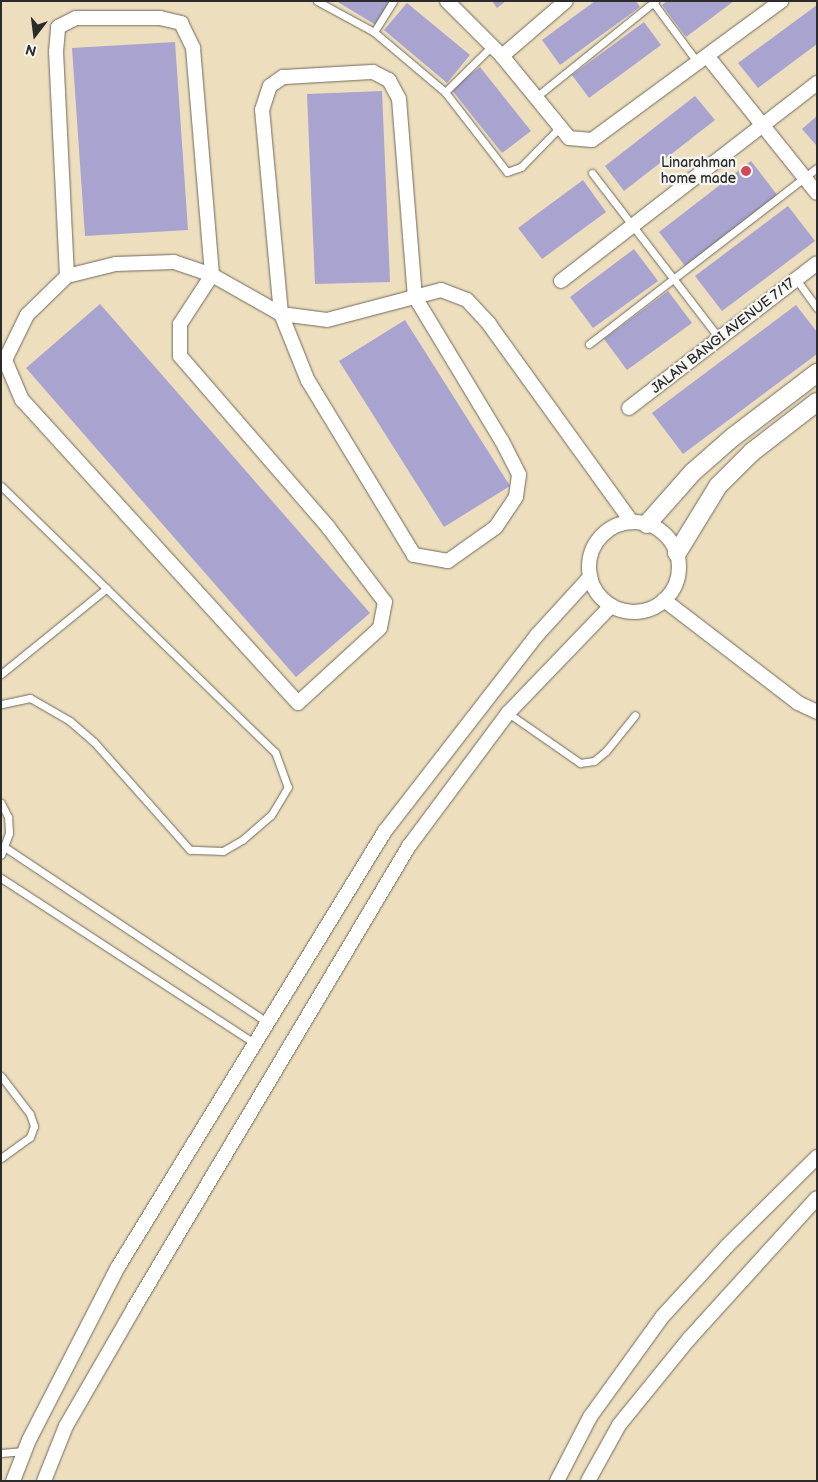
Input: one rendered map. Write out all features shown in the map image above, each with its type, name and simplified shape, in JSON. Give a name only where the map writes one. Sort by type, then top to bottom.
[{"type":"street","points":[[447,1],[502,56],[569,138],[592,140],[781,1]]},
{"type":"street","points":[[502,56],[566,1]]},
{"type":"street","points":[[67,276],[56,52],[58,27],[76,18],[160,18],[180,24],[193,48],[212,275],[180,324],[180,356],[328,527],[385,602],[380,628],[298,703],[22,400],[5,360],[27,315],[67,276],[116,264],[174,262],[212,275],[281,314],[327,320],[441,290],[467,300],[489,324],[640,523],[665,535],[677,553],[678,578],[664,600],[650,609],[633,612],[611,606],[598,593],[590,577],[589,561],[594,546],[604,534],[617,526],[640,523],[726,443],[817,373]]},
{"type":"street","points":[[703,60],[763,125],[817,193]]},
{"type":"street","points":[[373,72],[389,80],[399,99],[415,298],[502,441],[519,475],[516,497],[496,527],[448,561],[414,555],[308,381],[281,314],[262,110],[270,86],[283,77],[373,72]]},
{"type":"street","points":[[561,281],[817,83]]},
{"type":"street","name":"JALAN BANGI AVENUE 7/17","points":[[629,408],[817,263]]},
{"type":"street","points":[[677,553],[718,486],[752,452],[817,402]]},
{"type":"street","points":[[13,1481],[24,1451],[118,1267],[385,831],[537,635],[590,577]]},
{"type":"street","points":[[664,600],[798,703],[817,712]]},
{"type":"street","points":[[44,1481],[66,1426],[409,846],[508,713],[611,606]]},
{"type":"street","points":[[557,1481],[590,1417],[662,1317],[727,1246],[817,1157]]},
{"type":"street","points":[[588,1481],[619,1425],[689,1339],[817,1198]]},
{"type":"lane","points":[[316,1],[374,32],[444,92],[507,172],[521,167],[560,127]]},
{"type":"lane","points":[[374,32],[393,1]]},
{"type":"lane","points":[[536,97],[654,2],[703,60]]},
{"type":"lane","points":[[444,92],[492,46]]},
{"type":"lane","points":[[589,344],[817,168]]},
{"type":"lane","points":[[592,173],[719,338]]},
{"type":"lane","points":[[796,279],[817,308]]},
{"type":"lane","points":[[1,486],[275,752],[288,787],[271,815],[242,840],[222,851],[190,850],[94,742],[70,721],[30,698],[1,704]]},
{"type":"lane","points":[[1,674],[107,588]]},
{"type":"lane","points":[[508,713],[580,763],[594,761],[600,756],[635,715]]},
{"type":"lane","points":[[1,804],[8,817],[6,848],[1,855]]},
{"type":"lane","points":[[6,848],[267,1022]]},
{"type":"lane","points":[[1,878],[254,1044]]},
{"type":"lane","points":[[1,1076],[30,1114],[34,1126],[30,1137],[1,1158]]},
{"type":"lane","points":[[1,1453],[24,1451]]},
{"type":"building","points":[[336,1],[390,1],[376,25]]},
{"type":"building","points":[[492,1],[506,1],[497,8]]},
{"type":"building","points":[[595,1],[636,1],[640,7],[560,65],[542,40]]},
{"type":"building","points":[[667,1],[734,1],[686,37],[662,5]]},
{"type":"building","points":[[407,3],[470,55],[447,83],[384,30]]},
{"type":"building","points":[[817,5],[817,44],[758,88],[738,63]]},
{"type":"building","points":[[644,22],[661,45],[589,98],[572,75]]},
{"type":"building","points":[[175,42],[188,230],[85,236],[72,48]]},
{"type":"building","points":[[480,67],[531,131],[502,153],[451,89]]},
{"type":"building","points":[[382,91],[390,282],[315,284],[307,94]]},
{"type":"building","points":[[695,96],[715,120],[624,191],[605,166]]},
{"type":"building","points":[[817,116],[817,146],[802,129]]},
{"type":"building","points":[[751,161],[778,196],[685,266],[659,232]]},
{"type":"building","points":[[583,180],[606,212],[542,259],[518,228]]},
{"type":"building","points":[[788,206],[815,241],[722,311],[695,276]]},
{"type":"building","points":[[634,249],[658,281],[593,328],[570,297]]},
{"type":"building","points":[[668,291],[692,323],[627,370],[604,339]]},
{"type":"building","points":[[100,304],[370,613],[296,677],[26,368]]},
{"type":"building","points":[[796,305],[817,332],[817,354],[683,454],[652,413]]},
{"type":"building","points":[[405,320],[510,486],[444,527],[339,361]]},
{"type":"place","name":"Linarahman home made","points":[[746,171]]}]
